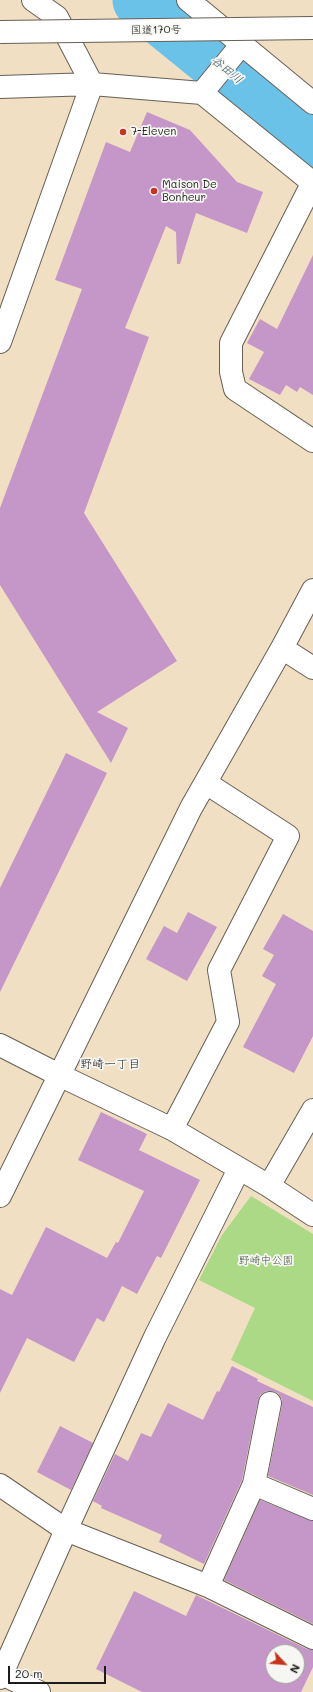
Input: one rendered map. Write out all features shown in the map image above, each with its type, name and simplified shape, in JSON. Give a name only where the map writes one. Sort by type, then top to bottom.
[{"type":"main road","points":[[0,342],[92,84],[57,17],[33,0]]},
{"type":"main road","points":[[188,0],[313,103]]},
{"type":"main road","name":"国道170号","points":[[0,32],[313,28]]},
{"type":"main road","points":[[202,93],[242,44]]},
{"type":"main road","points":[[0,87],[92,84],[202,93],[313,182],[231,343],[231,372],[235,389],[313,441]]},
{"type":"main road","points":[[0,1196],[191,808],[282,648],[313,590]]},
{"type":"main road","points":[[282,648],[313,668]]},
{"type":"main road","points":[[172,1129],[228,1022],[219,970],[288,836],[206,783]]},
{"type":"main road","points":[[0,1045],[172,1129],[269,1186],[313,1215]]},
{"type":"main road","points":[[269,1186],[313,1110]]},
{"type":"main road","points":[[38,1692],[1,1676],[66,1530],[155,1337],[239,1169]]},
{"type":"main road","points":[[208,1586],[254,1484],[270,1403]]},
{"type":"main road","points":[[254,1484],[313,1510]]},
{"type":"main road","points":[[0,1486],[66,1530],[208,1586],[313,1638]]},
{"type":"green space","name":"野崎中公園","points":[[251,1196],[313,1234],[313,1401],[231,1360],[255,1308],[199,1280],[222,1235]]},
{"type":"building","points":[[147,112],[190,130],[237,182],[263,192],[247,233],[196,213],[180,264],[177,264],[176,232],[166,226],[125,328],[149,337],[84,513],[177,661],[97,712],[128,728],[111,763],[0,585],[0,508],[82,289],[55,280],[106,142],[130,152]]},
{"type":"building","points":[[313,255],[313,395],[300,387],[297,392],[286,385],[280,395],[249,379],[264,352],[247,343],[260,319],[277,329]]},
{"type":"building","points":[[66,753],[107,773],[0,992],[0,888]]},
{"type":"building","points":[[188,912],[217,927],[187,981],[146,959],[164,926],[177,933]]},
{"type":"building","points":[[283,914],[313,931],[313,1036],[294,1073],[243,1047],[276,984],[262,976],[274,955],[263,949]]},
{"type":"building","points":[[101,1112],[147,1134],[139,1150],[200,1180],[161,1258],[157,1256],[137,1294],[122,1286],[104,1322],[97,1318],[74,1362],[27,1338],[0,1393],[0,1289],[12,1295],[46,1227],[107,1258],[116,1242],[118,1243],[144,1191],[78,1160]]},
{"type":"building","points":[[232,1366],[258,1379],[257,1381],[313,1407],[313,1495],[268,1476],[282,1399],[278,1393],[266,1391],[260,1395],[258,1401],[242,1480],[204,1564],[159,1542],[162,1535],[101,1508],[102,1506],[93,1501],[115,1454],[128,1461],[141,1433],[151,1437],[168,1403],[203,1420],[217,1391],[219,1392]]},
{"type":"building","points":[[60,1426],[93,1443],[71,1490],[37,1472]]},
{"type":"building","points":[[260,1500],[313,1521],[313,1624],[224,1580]]},
{"type":"building","points":[[134,1591],[186,1616],[196,1595],[297,1644],[265,1644],[265,1684],[305,1684],[301,1692],[142,1692],[96,1669]]},
{"type":"building","points":[[305,1648],[313,1650],[313,1667],[305,1684]]},
{"type":"waterway","name":"谷田川","points":[[142,0],[313,139]]},
{"type":"place","name":"7-Eleven","points":[[123,132]]},
{"type":"place","name":"Maison De Bonheur","points":[[154,191]]},
{"type":"district","name":"野崎一丁目","points":[[110,1064]]}]
